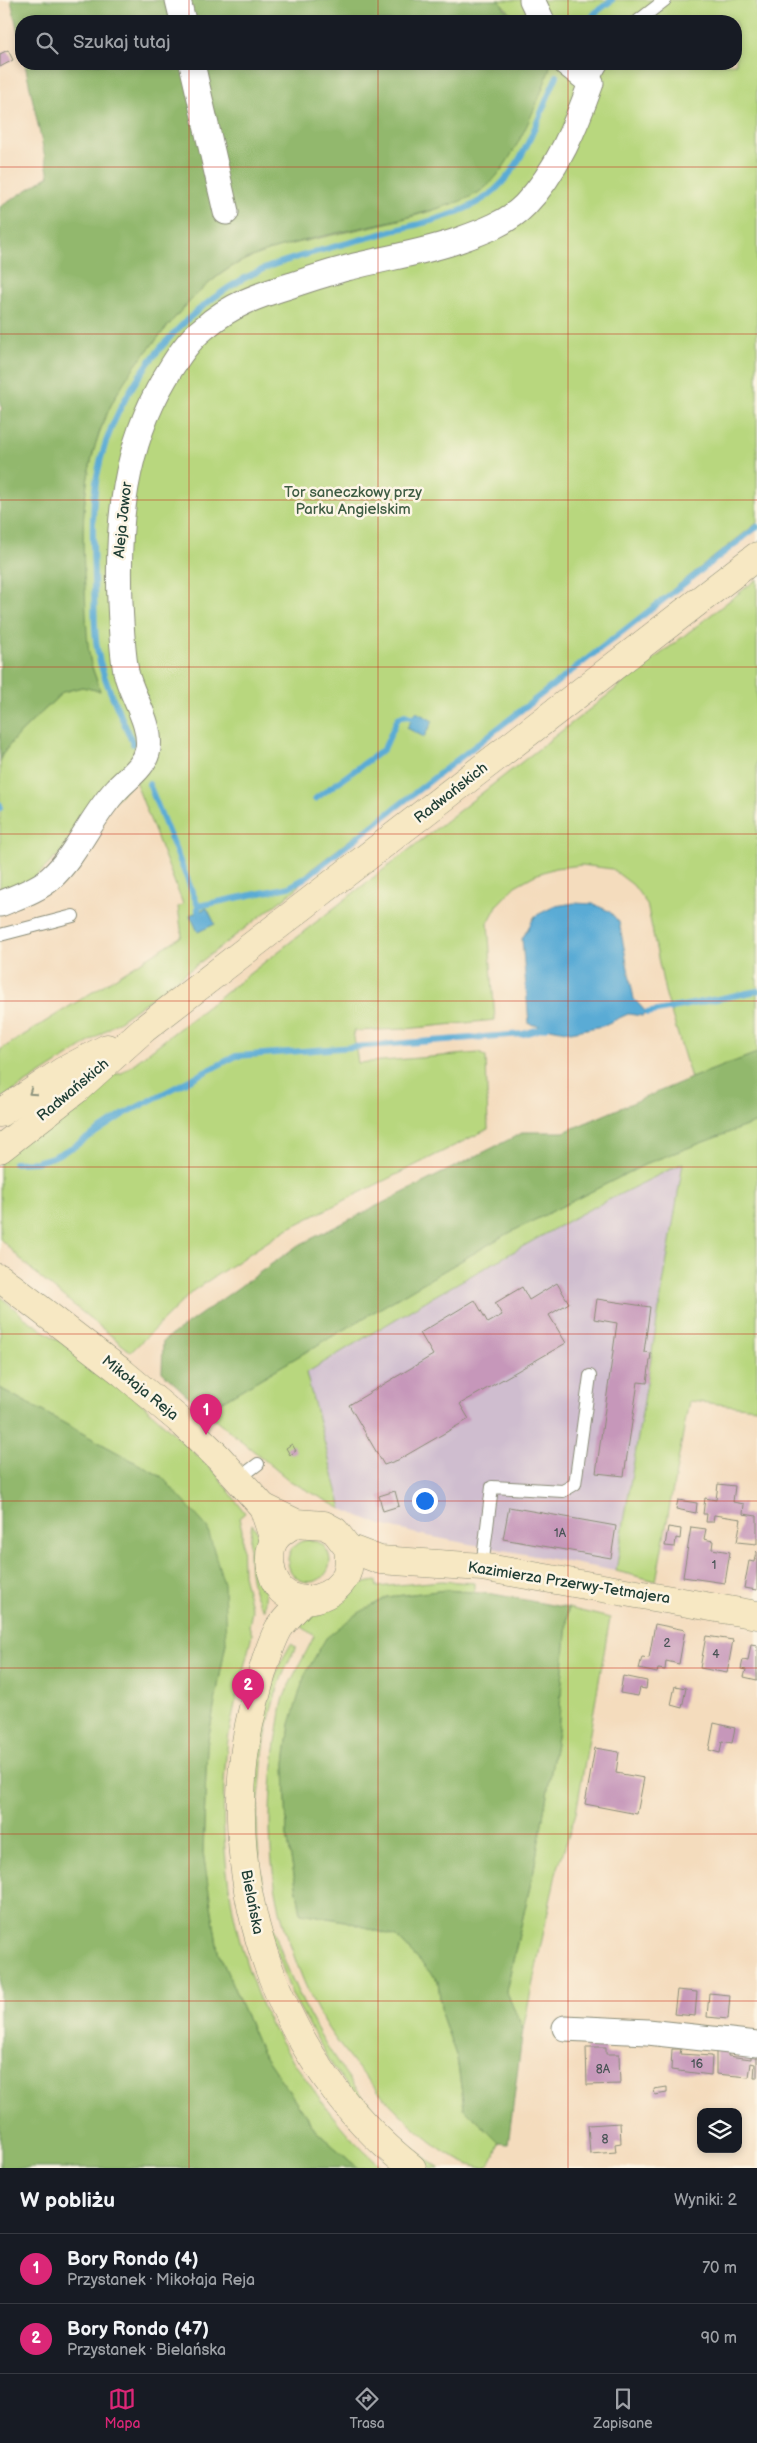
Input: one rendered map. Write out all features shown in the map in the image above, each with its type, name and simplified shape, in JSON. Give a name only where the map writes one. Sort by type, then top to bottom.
[{"type":"street","points":[[178,0],[181,15]]},
{"type":"street","points":[[532,0],[539,15]]},
{"type":"street","points":[[193,70],[226,212]]},
{"type":"street","name":"Aleja Jawor","points":[[0,904],[49,880],[74,853],[114,791],[141,766],[148,751],[148,736],[126,674],[118,552],[121,509],[130,463],[143,422],[165,379],[181,355],[202,328],[247,299],[346,268],[438,248],[490,229],[524,206],[544,181],[572,133],[597,73]]},
{"type":"street","name":"Radwańskich","points":[[0,1149],[76,1090],[144,1029],[757,556]]},
{"type":"street","name":"Radwańskich","points":[[0,1114],[63,1071],[144,1029]]},
{"type":"street","name":"Mikołaja Reja","points":[[0,1260],[50,1315]]},
{"type":"street","name":"Mikołaja Reja","points":[[0,1278],[50,1315],[184,1424],[248,1471],[274,1540]]},
{"type":"street","points":[[263,1507],[296,1523],[324,1525],[335,1532],[348,1560],[332,1592],[324,1597],[292,1595],[270,1564],[274,1540],[283,1531],[296,1523]]},
{"type":"street","name":"Kazimierza Przerwy-Tetmajera","points":[[348,1560],[380,1560],[482,1567],[757,1615]]},
{"type":"street","name":"Bielańska","points":[[292,1595],[252,1710],[243,1761],[240,1795],[242,1831],[252,1914],[262,1950],[276,1987],[310,2054],[355,2114],[378,2139],[412,2168]]},
{"type":"street","points":[[565,2028],[657,2033],[757,2044]]},
{"type":"lane","points":[[646,15],[665,0]]},
{"type":"lane","points":[[0,935],[73,916]]},
{"type":"lane","points":[[482,1567],[492,1487],[563,1491],[575,1484],[590,1376]]},
{"type":"shaded area","points":[[683,1163],[616,1571],[422,1535],[381,1525],[342,1509],[306,1373],[429,1299],[586,1211]]},
{"type":"green space","points":[[11,0],[500,0],[504,8],[512,15],[15,15],[15,19]]},
{"type":"green space","name":"Tor saneczkowy przy Parku Angielskim","points":[[498,0],[757,0],[757,523],[503,723],[309,871],[296,889],[224,944],[114,1025],[0,1099],[0,1050],[182,936],[178,907],[183,904],[135,781],[0,911],[0,763],[2,755],[15,738],[63,692],[82,687],[100,691],[90,660],[87,637],[83,556],[84,505],[92,456],[100,431],[110,407],[132,370],[190,301],[211,282],[235,265],[256,255],[301,242],[425,213],[466,198],[485,188],[548,70],[742,70],[742,15],[513,15]]},
{"type":"green space","points":[[26,70],[549,70],[540,96],[515,148],[496,177],[480,192],[459,202],[407,217],[293,243],[236,264],[212,280],[190,301],[137,363],[110,406],[100,431],[92,456],[84,507],[83,533],[87,628],[92,668],[100,691],[82,687],[63,692],[15,738],[2,755],[0,763],[0,411],[2,409],[0,404],[0,207],[49,176]]},
{"type":"green space","points":[[757,579],[757,1053],[691,1078],[665,992],[647,904],[633,885],[612,869],[582,865],[555,868],[535,875],[515,886],[498,904],[488,923],[495,1020],[405,1029],[353,1031],[358,1063],[479,1053],[486,1057],[488,1129],[287,1229],[194,1290],[131,1352],[37,1275],[0,1239],[0,1159],[108,1076],[122,1073]]},
{"type":"green space","points":[[757,1053],[757,1122],[650,1162],[503,1236],[219,1403],[192,1400],[162,1372],[163,1341],[297,1246],[524,1132],[564,1132],[691,1078]]},
{"type":"green space","points":[[757,1122],[757,1408],[689,1401],[656,1581],[616,1571],[683,1163],[586,1211],[429,1299],[306,1373],[342,1509],[290,1481],[192,1400],[219,1403],[503,1236],[650,1162]]},
{"type":"green space","points":[[0,1296],[25,1318],[95,1365],[140,1402],[215,1472],[245,1513],[239,1518],[242,1530],[243,1575],[252,1611],[249,1626],[252,1634],[230,1725],[224,1788],[225,1853],[234,1916],[251,1978],[268,2019],[280,2040],[299,2070],[337,2121],[354,2141],[383,2168],[358,2168],[318,2133],[261,2051],[218,1951],[203,1852],[207,1746],[226,1642],[162,1477],[0,1388]]},
{"type":"green space","points":[[0,1388],[162,1477],[207,1527],[224,1584],[226,1642],[207,1746],[203,1852],[218,1951],[261,2051],[318,2133],[358,2168],[0,2168]]},
{"type":"green space","points":[[252,1524],[257,1531],[263,1552],[265,1578],[264,1610],[258,1602],[251,1581],[249,1545]]},
{"type":"green space","points":[[313,1540],[321,1543],[327,1549],[330,1561],[327,1573],[321,1579],[305,1582],[297,1579],[291,1573],[288,1557],[291,1549],[297,1543]]},
{"type":"green space","points":[[376,1581],[377,1587],[441,1581],[474,1583],[474,1592],[446,1590],[387,1597],[290,1724],[285,1763],[287,1836],[301,1913],[345,1921],[397,1937],[438,1981],[442,2016],[457,2058],[464,2108],[499,2143],[493,2160],[485,2168],[465,2163],[443,2150],[419,2131],[372,2084],[335,2039],[310,1996],[298,1968],[275,1888],[270,1820],[272,1775],[284,1697],[314,1636],[301,1626],[324,1603],[334,1597],[355,1586]]},
{"type":"green space","points":[[446,1590],[493,1594],[568,1608],[558,1731],[534,1869],[506,1991],[523,2029],[508,2144],[499,2143],[464,2108],[457,2058],[442,2016],[438,1981],[397,1937],[345,1921],[301,1913],[287,1836],[285,1763],[290,1724],[305,1674],[326,1638],[355,1615],[387,1597]]},
{"type":"green space","points":[[568,1608],[610,1618],[576,1813],[556,1874],[523,2029],[506,1992],[534,1869],[558,1731]]},
{"type":"green space","points":[[291,1644],[296,1647],[288,1662],[271,1710],[262,1760],[257,1818],[260,1866],[270,1916],[287,1966],[309,2014],[336,2060],[367,2102],[402,2138],[440,2168],[430,2168],[400,2144],[375,2119],[335,2070],[292,1995],[268,1926],[253,1846],[254,1787],[264,1713],[278,1667]]},
{"type":"water","points":[[416,712],[433,721],[424,737],[407,728]]},
{"type":"water","points":[[574,903],[593,904],[609,911],[619,922],[634,999],[647,1013],[642,1016],[628,1014],[602,1026],[571,1032],[529,1024],[522,939],[535,916],[555,906]]},
{"type":"water","points":[[207,908],[215,924],[198,932],[190,915]]},
{"type":"building","points":[[8,50],[13,60],[0,67],[0,54]]},
{"type":"building","points":[[557,1283],[569,1303],[549,1315],[566,1343],[460,1404],[469,1419],[398,1460],[384,1465],[349,1405],[433,1355],[420,1333],[475,1300],[488,1323],[502,1315],[495,1303],[522,1287],[529,1300]]},
{"type":"building","points":[[597,1299],[650,1307],[644,1352],[651,1353],[647,1383],[638,1382],[624,1476],[596,1473],[617,1323],[594,1319]]},
{"type":"building","points":[[292,1444],[296,1451],[290,1455],[286,1448]]},
{"type":"building","points":[[718,1484],[735,1486],[733,1502],[744,1504],[743,1514],[757,1516],[757,1544],[737,1542],[741,1519],[714,1515],[713,1522],[706,1522],[707,1514],[703,1514],[705,1498],[716,1500]]},
{"type":"building","points":[[395,1491],[399,1506],[383,1511],[379,1496]]},
{"type":"building","points":[[678,1500],[697,1503],[696,1513],[676,1509]]},
{"type":"building","points":[[509,1507],[616,1526],[611,1558],[503,1539]]},
{"type":"building","points":[[668,1527],[681,1529],[680,1539],[676,1538],[675,1547],[665,1546]]},
{"type":"building","points":[[691,1527],[706,1529],[704,1539],[713,1541],[712,1549],[730,1552],[725,1583],[683,1577]]},
{"type":"building","points":[[756,1551],[757,1590],[744,1588],[749,1561],[754,1562]]},
{"type":"building","points":[[655,1624],[685,1630],[679,1664],[666,1661],[665,1670],[658,1669],[657,1673],[639,1669],[642,1657],[649,1658]]},
{"type":"building","points":[[706,1636],[733,1640],[727,1673],[700,1668]]},
{"type":"building","points":[[751,1644],[757,1645],[757,1680],[744,1677],[746,1670],[741,1669],[743,1660],[748,1661]]},
{"type":"building","points":[[623,1676],[647,1681],[646,1689],[640,1688],[638,1696],[620,1693]]},
{"type":"building","points":[[675,1686],[686,1688],[682,1708],[671,1705]]},
{"type":"building","points":[[714,1723],[735,1728],[732,1743],[722,1741],[720,1753],[709,1750]]},
{"type":"building","points":[[595,1748],[619,1752],[616,1773],[644,1778],[637,1814],[585,1804]]},
{"type":"building","points":[[677,1990],[697,1992],[695,2016],[674,2014]]},
{"type":"building","points":[[709,1993],[730,1995],[728,2019],[707,2017]]},
{"type":"building","points":[[716,2045],[729,2046],[728,2056],[751,2059],[751,2052],[757,2053],[757,2078],[754,2078],[755,2064],[751,2063],[749,2077],[716,2074]]},
{"type":"building","points":[[586,2047],[606,2047],[606,2054],[619,2054],[620,2084],[587,2085]]},
{"type":"building","points":[[672,2049],[681,2049],[680,2054],[712,2056],[711,2075],[671,2070]]},
{"type":"building","points":[[667,2087],[667,2093],[655,2095],[654,2089]]},
{"type":"building","points":[[620,2123],[621,2143],[615,2144],[616,2152],[590,2154],[588,2125]]},
{"type":"waterway","points":[[594,15],[612,0]]},
{"type":"waterway","points":[[133,744],[109,688],[96,644],[93,527],[97,476],[106,443],[120,410],[138,378],[160,348],[186,321],[214,298],[244,278],[290,259],[446,216],[484,198],[495,190],[516,165],[557,76]]},
{"type":"waterway","points":[[198,911],[198,906],[289,887],[305,878],[757,527]]},
{"type":"waterway","points":[[315,799],[384,749],[398,718],[405,715],[413,718]]},
{"type":"waterway","points":[[149,784],[198,906]]},
{"type":"waterway","points":[[647,1013],[757,991]]},
{"type":"waterway","points":[[14,1163],[36,1162],[53,1157],[75,1146],[124,1114],[236,1056],[523,1034],[547,1027]]},
{"type":"place","name":"Bory Rondo (4)","points":[[206,1435]]},
{"type":"place","name":"Bory Rondo (47)","points":[[248,1710]]}]
